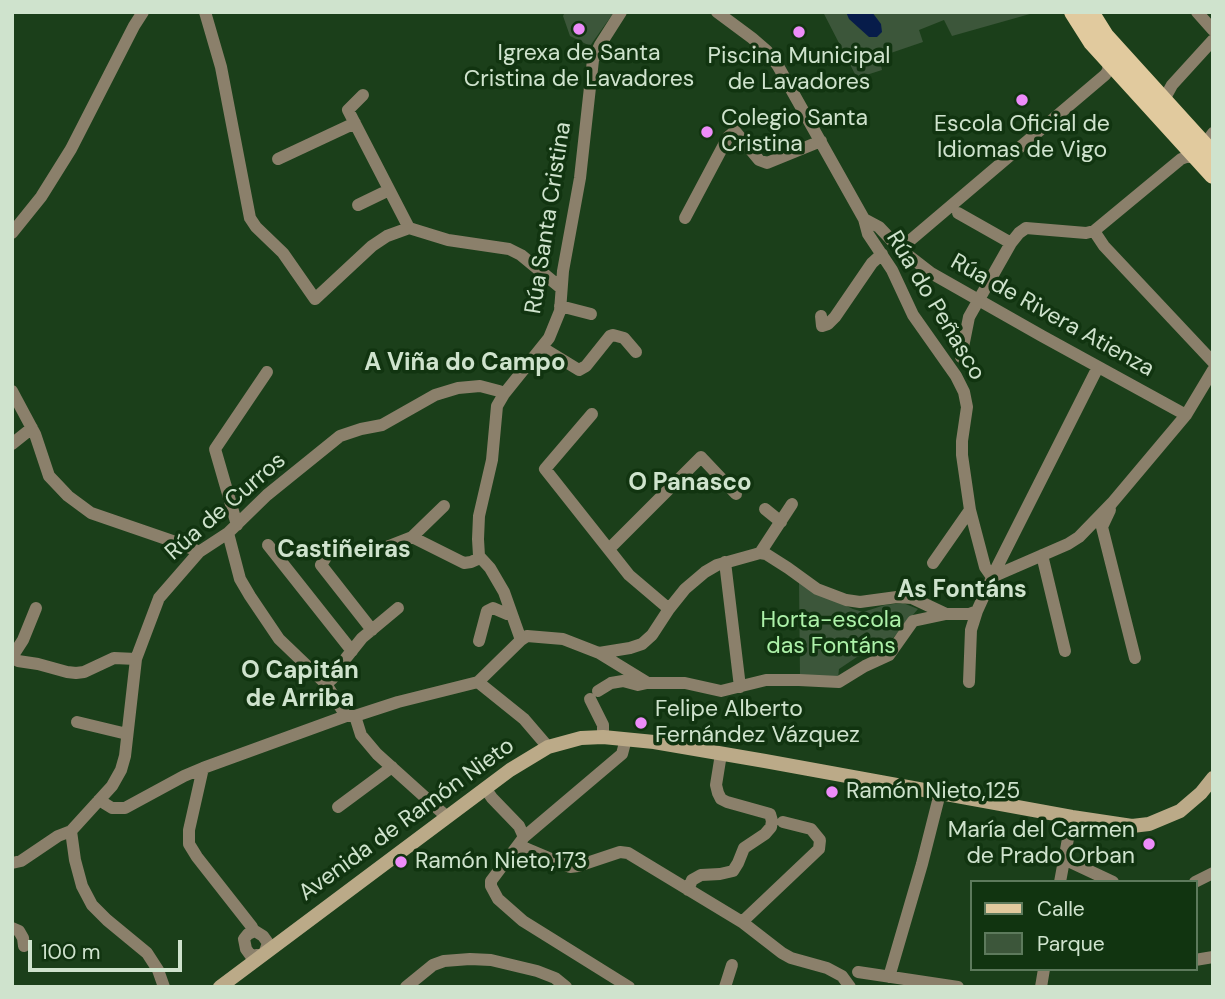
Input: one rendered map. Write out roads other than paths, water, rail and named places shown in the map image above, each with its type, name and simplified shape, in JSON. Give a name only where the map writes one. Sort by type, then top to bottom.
[{"type":"main road","points":[[1073,12],[1109,61],[1207,148],[1213,175]]},
{"type":"main road","points":[[1090,12],[1105,36],[1161,108]]},
{"type":"main road","name":"Avenida de Ramón Nieto","points":[[220,987],[262,952],[485,788],[548,747],[580,738],[626,739],[721,754],[1132,826],[1149,824],[1180,811],[1202,793],[1213,778]]},
{"type":"street","points":[[12,233],[41,197],[71,149],[143,12]]},
{"type":"street","points":[[205,12],[221,67],[250,218],[283,253],[315,299],[372,246],[387,236],[409,228],[448,240],[509,249],[521,255],[561,288]]},
{"type":"street","name":"Rúa Santa Cristina","points":[[480,558],[479,516],[492,460],[496,406],[550,338],[560,311],[561,288],[580,178],[593,60],[621,12]]},
{"type":"street","name":"Rúa do Peñasco","points":[[717,12],[767,51],[778,65],[864,219],[868,234],[892,270],[913,315],[956,376],[964,392],[967,407],[962,455],[970,510],[985,566],[992,577]]},
{"type":"street","points":[[1196,12],[1213,30]]},
{"type":"street","points":[[1161,108],[1171,85],[1213,40]]},
{"type":"street","points":[[900,249],[1105,75],[1109,61]]},
{"type":"street","points":[[363,95],[348,110],[409,228]]},
{"type":"street","points":[[278,159],[355,123]]},
{"type":"street","points":[[685,218],[728,137],[735,131],[759,160],[767,163],[821,141]]},
{"type":"street","points":[[961,357],[969,317],[1018,233],[1026,228],[1086,233],[1094,231],[1181,159],[1207,148]]},
{"type":"street","points":[[358,205],[389,190]]},
{"type":"street","points":[[958,213],[1011,243]]},
{"type":"street","name":"Rúa de Rivera Atienza","points":[[864,219],[879,227],[900,249],[931,273],[1186,415]]},
{"type":"street","points":[[1094,231],[1104,246],[1213,362]]},
{"type":"street","points":[[821,316],[822,326],[835,317],[872,263],[882,254]]},
{"type":"street","points":[[560,306],[591,314]]},
{"type":"street","points":[[543,348],[579,370],[586,366],[613,335],[624,338],[636,352]]},
{"type":"street","points":[[969,682],[971,631],[977,611],[1098,368]]},
{"type":"street","points":[[992,577],[1079,537],[1110,506],[1186,415],[1213,370]]},
{"type":"street","points":[[267,372],[215,449],[240,579],[279,639],[326,684],[377,754],[447,817]]},
{"type":"street","name":"Rúa de Curros","points":[[12,863],[71,831],[112,786],[121,770],[136,659],[159,598],[199,552],[232,529],[267,495],[340,436],[383,425],[435,395],[458,388],[480,386],[504,394]]},
{"type":"street","points":[[12,391],[32,428],[49,476],[57,487],[91,513],[199,552]]},
{"type":"street","points":[[592,414],[545,469],[629,575],[669,609]]},
{"type":"street","points":[[12,444],[32,428]]},
{"type":"street","points":[[609,549],[701,457],[736,494]]},
{"type":"street","points":[[760,553],[792,503]]},
{"type":"street","points":[[371,553],[412,537],[444,506]]},
{"type":"street","points":[[1110,506],[1110,512],[1102,527],[1135,658]]},
{"type":"street","points":[[765,509],[781,522]]},
{"type":"street","points":[[933,563],[970,510]]},
{"type":"street","points":[[412,537],[464,563],[480,558],[490,568],[504,592],[521,640]]},
{"type":"street","points":[[268,545],[352,651]]},
{"type":"street","points":[[598,653],[642,644],[652,635],[685,589],[705,572],[717,565],[760,553],[777,561],[817,589],[846,600],[860,602],[897,597],[912,598],[946,614]]},
{"type":"street","points":[[1042,555],[1065,651]]},
{"type":"street","points":[[326,557],[321,565],[372,629]]},
{"type":"street","points":[[726,562],[740,687]]},
{"type":"street","points":[[326,684],[372,629],[398,607]]},
{"type":"street","points":[[36,608],[23,640],[12,657],[19,662],[76,673],[92,669],[114,658],[136,659]]},
{"type":"street","points":[[479,641],[487,611],[494,608],[507,614],[510,612]]},
{"type":"street","points":[[603,737],[603,725],[594,695],[611,683],[685,683],[721,691],[766,680],[839,682],[889,655],[913,621],[977,611]]},
{"type":"street","points":[[99,800],[112,808],[125,808],[203,768],[350,716],[478,682],[527,636],[563,639],[598,653],[648,683]]},
{"type":"street","points":[[478,682],[524,719],[548,747]]},
{"type":"street","points":[[77,722],[127,734]]},
{"type":"street","points":[[626,739],[622,754],[521,841],[491,881],[491,886],[498,899],[523,921],[629,987]]},
{"type":"street","points":[[688,890],[692,880],[701,875],[733,871],[744,848],[771,827],[769,814],[722,799],[716,785],[721,754]]},
{"type":"street","points":[[338,807],[392,767]]},
{"type":"street","points":[[203,768],[189,830],[189,844],[252,927],[251,932]]},
{"type":"street","points":[[485,788],[519,827],[521,841]]},
{"type":"street","points":[[889,977],[940,793]]},
{"type":"street","points":[[1060,880],[1072,817]]},
{"type":"street","points":[[742,922],[819,849],[820,840],[811,829],[783,822]]},
{"type":"street","points":[[71,831],[82,886],[92,905],[147,953],[158,970],[164,987]]},
{"type":"street","points":[[521,841],[570,867],[620,852],[628,853],[742,922],[782,953],[827,968],[842,976],[850,987]]},
{"type":"street","points":[[1064,859],[1109,880]]},
{"type":"street","points":[[1197,881],[1213,873]]},
{"type":"street","points":[[12,928],[19,931],[24,947]]},
{"type":"street","points":[[251,932],[259,932],[262,952],[244,943],[251,932]]},
{"type":"street","points":[[406,987],[433,965],[444,961],[470,959],[491,960],[537,971],[555,978],[566,987]]},
{"type":"street","points":[[723,987],[732,965]]},
{"type":"street","points":[[858,972],[958,987]]},
{"type":"water","points":[[846,12],[872,12],[881,24],[882,32],[877,37],[869,37],[849,19]]},
{"type":"place","name":"Igrexa de Santa Cristina de Lavadores","points":[[579,29]]},
{"type":"place","name":"Piscina Municipal de Lavadores","points":[[799,32]]},
{"type":"place","name":"Escola Oficial de Idiomas de Vigo","points":[[1022,100]]},
{"type":"place","name":"Colegio Santa Cristina","points":[[707,132]]},
{"type":"place","name":"Felipe Alberto Fernández Vázquez","points":[[641,723]]},
{"type":"place","name":"Ramón Nieto,125","points":[[832,792]]},
{"type":"place","name":"María del Carmen de Prado Orban","points":[[1149,844]]},
{"type":"place","name":"Ramón Nieto,173","points":[[401,862]]},
{"type":"district","name":"A Viña do Campo","points":[[465,364]]},
{"type":"district","name":"O Panasco","points":[[690,484]]},
{"type":"district","name":"Castiñeiras","points":[[344,551]]},
{"type":"district","name":"As Fontáns","points":[[962,591]]},
{"type":"district","name":"O Capitán de Arriba","points":[[300,686]]},
{"type":"park label","name":"Horta-escola das Fontáns","points":[[831,634]]}]
